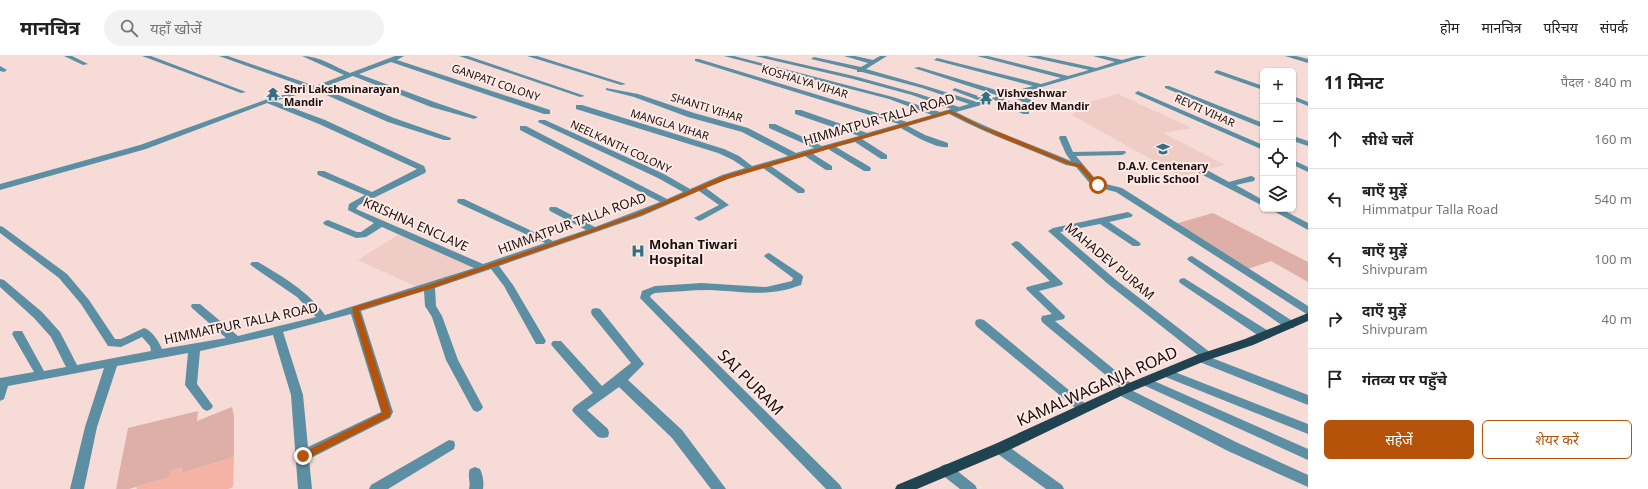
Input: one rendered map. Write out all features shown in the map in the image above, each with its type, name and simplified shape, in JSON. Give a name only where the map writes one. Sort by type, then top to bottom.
[{"type":"main road","name":"KAMALWAGANJA ROAD","points":[[907,488],[1000,448],[1125,389],[1266,335],[1308,317]]},
{"type":"street","points":[[67,56],[85,64]]},
{"type":"street","points":[[145,56],[243,92]]},
{"type":"street","points":[[222,56],[316,88],[365,110],[446,138]]},
{"type":"street","points":[[305,56],[327,64],[329,67],[434,105],[474,117]]},
{"type":"street","points":[[1,186],[143,147],[267,101],[316,88],[351,75],[389,58],[401,56]]},
{"type":"street","points":[[462,56],[582,96]]},
{"type":"street","points":[[530,56],[623,84]]},
{"type":"street","points":[[727,56],[891,98],[940,115]]},
{"type":"street","points":[[758,56],[914,94],[954,110],[982,128],[1074,162],[1122,153]]},
{"type":"street","points":[[847,56],[874,62]]},
{"type":"street","points":[[842,85],[861,69],[884,56]]},
{"type":"street","points":[[980,56],[1069,78]]},
{"type":"street","points":[[1028,56],[1061,61],[1097,70]]},
{"type":"street","points":[[1096,56],[1122,62]]},
{"type":"street","name":"HIMMATPUR TALLA ROAD","points":[[1,382],[236,340],[277,331],[355,309],[430,286],[594,230],[751,169],[1144,56]]},
{"type":"street","points":[[1288,56],[1308,61]]},
{"type":"street","name":"GANPATI COLONY","points":[[389,58],[547,112]]},
{"type":"street","points":[[814,59],[861,69],[976,104]]},
{"type":"street","name":"KOSHALYA VIHAR","points":[[697,60],[904,125],[922,137],[945,145]]},
{"type":"street","points":[[937,60],[1042,86]]},
{"type":"street","points":[[917,68],[955,79],[999,97],[1026,112]]},
{"type":"street","points":[[1217,72],[1260,87]]},
{"type":"street","points":[[1167,86],[1260,125]]},
{"type":"street","points":[[946,87],[999,97],[1039,107]]},
{"type":"street","name":"SHANTI VIHAR","points":[[608,89],[636,95],[691,115],[744,130],[795,156]]},
{"type":"street","name":"REVTI VIHAR","points":[[1138,93],[1260,147]]},
{"type":"street","points":[[1296,99],[1308,104]]},
{"type":"street","name":"KRISHNA ENCLAVE","points":[[267,101],[322,122],[421,168],[422,171],[356,203],[352,206],[352,210],[483,268]]},
{"type":"street","name":"MANGLA VIHAR","points":[[579,107],[720,152],[736,158],[751,169]]},
{"type":"street","points":[[798,112],[867,136]]},
{"type":"street","name":"NEELKANTH COLONY","points":[[542,122],[661,176],[690,192]]},
{"type":"street","points":[[772,126],[826,148],[867,169]]},
{"type":"street","points":[[523,128],[667,202]]},
{"type":"street","points":[[1063,138],[1074,162],[1095,184],[1119,190],[1308,312]]},
{"type":"street","points":[[856,139],[884,157]]},
{"type":"street","points":[[1296,139],[1308,144]]},
{"type":"street","points":[[806,153],[829,168]]},
{"type":"street","points":[[1296,164],[1308,170]]},
{"type":"street","points":[[764,165],[801,191]]},
{"type":"street","points":[[1202,171],[1260,201]]},
{"type":"street","points":[[321,173],[372,195]]},
{"type":"street","points":[[1228,185],[1252,179]]},
{"type":"street","points":[[699,218],[725,205],[700,188]]},
{"type":"street","points":[[461,201],[545,239],[552,244]]},
{"type":"street","points":[[553,209],[594,230]]},
{"type":"street","points":[[1280,212],[1308,227]]},
{"type":"street","name":"MAHADEV PURAM","points":[[1128,215],[1053,231],[1204,358]]},
{"type":"street","points":[[1102,220],[1136,244]]},
{"type":"street","points":[[328,223],[356,234],[363,234],[381,223]]},
{"type":"street","points":[[0,229],[63,276],[85,302],[112,343],[118,344],[125,342],[144,332],[155,345],[158,354]]},
{"type":"street","points":[[1016,244],[1058,283],[1031,289],[1060,316],[1046,319],[1125,389],[1233,446],[1308,481]]},
{"type":"street","name":"SAI PURAM","points":[[769,256],[798,277],[797,283],[786,288],[767,290],[695,287],[652,289],[646,293],[645,298],[835,489]]},
{"type":"street","points":[[1192,259],[1290,324]]},
{"type":"street","points":[[255,264],[302,295],[317,309],[323,318]]},
{"type":"street","points":[[493,264],[508,285],[540,341]]},
{"type":"street","points":[[1184,281],[1266,335]]},
{"type":"street","points":[[0,282],[38,315],[56,335],[73,369]]},
{"type":"street","points":[[430,286],[429,303],[432,311],[437,316],[452,360],[477,407]]},
{"type":"street","points":[[196,306],[236,340]]},
{"type":"street","points":[[303,456],[386,415],[387,412],[355,309]]},
{"type":"street","points":[[596,312],[638,364],[620,380],[578,410],[603,433]]},
{"type":"street","points":[[980,323],[1083,408]]},
{"type":"street","points":[[277,331],[295,387],[303,456],[305,489]]},
{"type":"street","points":[[18,334],[41,375]]},
{"type":"street","points":[[557,344],[601,393]]},
{"type":"street","points":[[194,348],[191,385],[208,406]]},
{"type":"street","points":[[1204,358],[1308,400]]},
{"type":"street","points":[[77,489],[91,427],[112,362]]},
{"type":"street","points":[[1167,373],[1308,429]]},
{"type":"street","points":[[620,380],[677,434],[719,489]]},
{"type":"street","points":[[1145,381],[1308,455]]},
{"type":"street","points":[[0,396],[1,382]]},
{"type":"street","points":[[376,489],[449,445]]},
{"type":"street","points":[[1000,448],[1057,489]]},
{"type":"street","points":[[946,470],[970,489]]},
{"type":"street","points":[[475,473],[478,485],[476,489]]},
{"type":"shaded area","name":"D.A.V. Centenary Public School","points":[[1118,94],[1192,128],[1163,133],[1225,165],[1181,176],[1072,115],[1089,102]]},
{"type":"shaded area","points":[[1213,213],[1308,262],[1308,282],[1271,261],[1245,270],[1175,224]]},
{"type":"shaded area","points":[[401,233],[473,267],[417,287],[358,260]]},
{"type":"shaded area","points":[[232,407],[234,416],[234,457],[182,473],[182,467],[170,471],[170,477],[129,489],[116,489],[128,428],[198,411],[197,421]]},
{"type":"building","points":[[234,457],[233,487],[228,489],[137,489],[136,487],[170,477],[170,471],[182,467],[182,473]]},
{"type":"place","name":"Shri Lakshminarayan Mandir","points":[[273,94]]},
{"type":"place","name":"Vishveshwar Mahadev Mandir","points":[[986,98]]},
{"type":"place","name":"D.A.V. Centenary Public School","points":[[1163,149]]},
{"type":"place","name":"Mohan Tiwari Hospital","points":[[638,251]]},
{"type":"route","points":[[303,456],[386,415],[387,412],[355,309],[430,286],[639,214],[725,177],[950,112],[982,128],[1000,134],[1068,163],[1080,166],[1095,184],[1098,185]]}]
